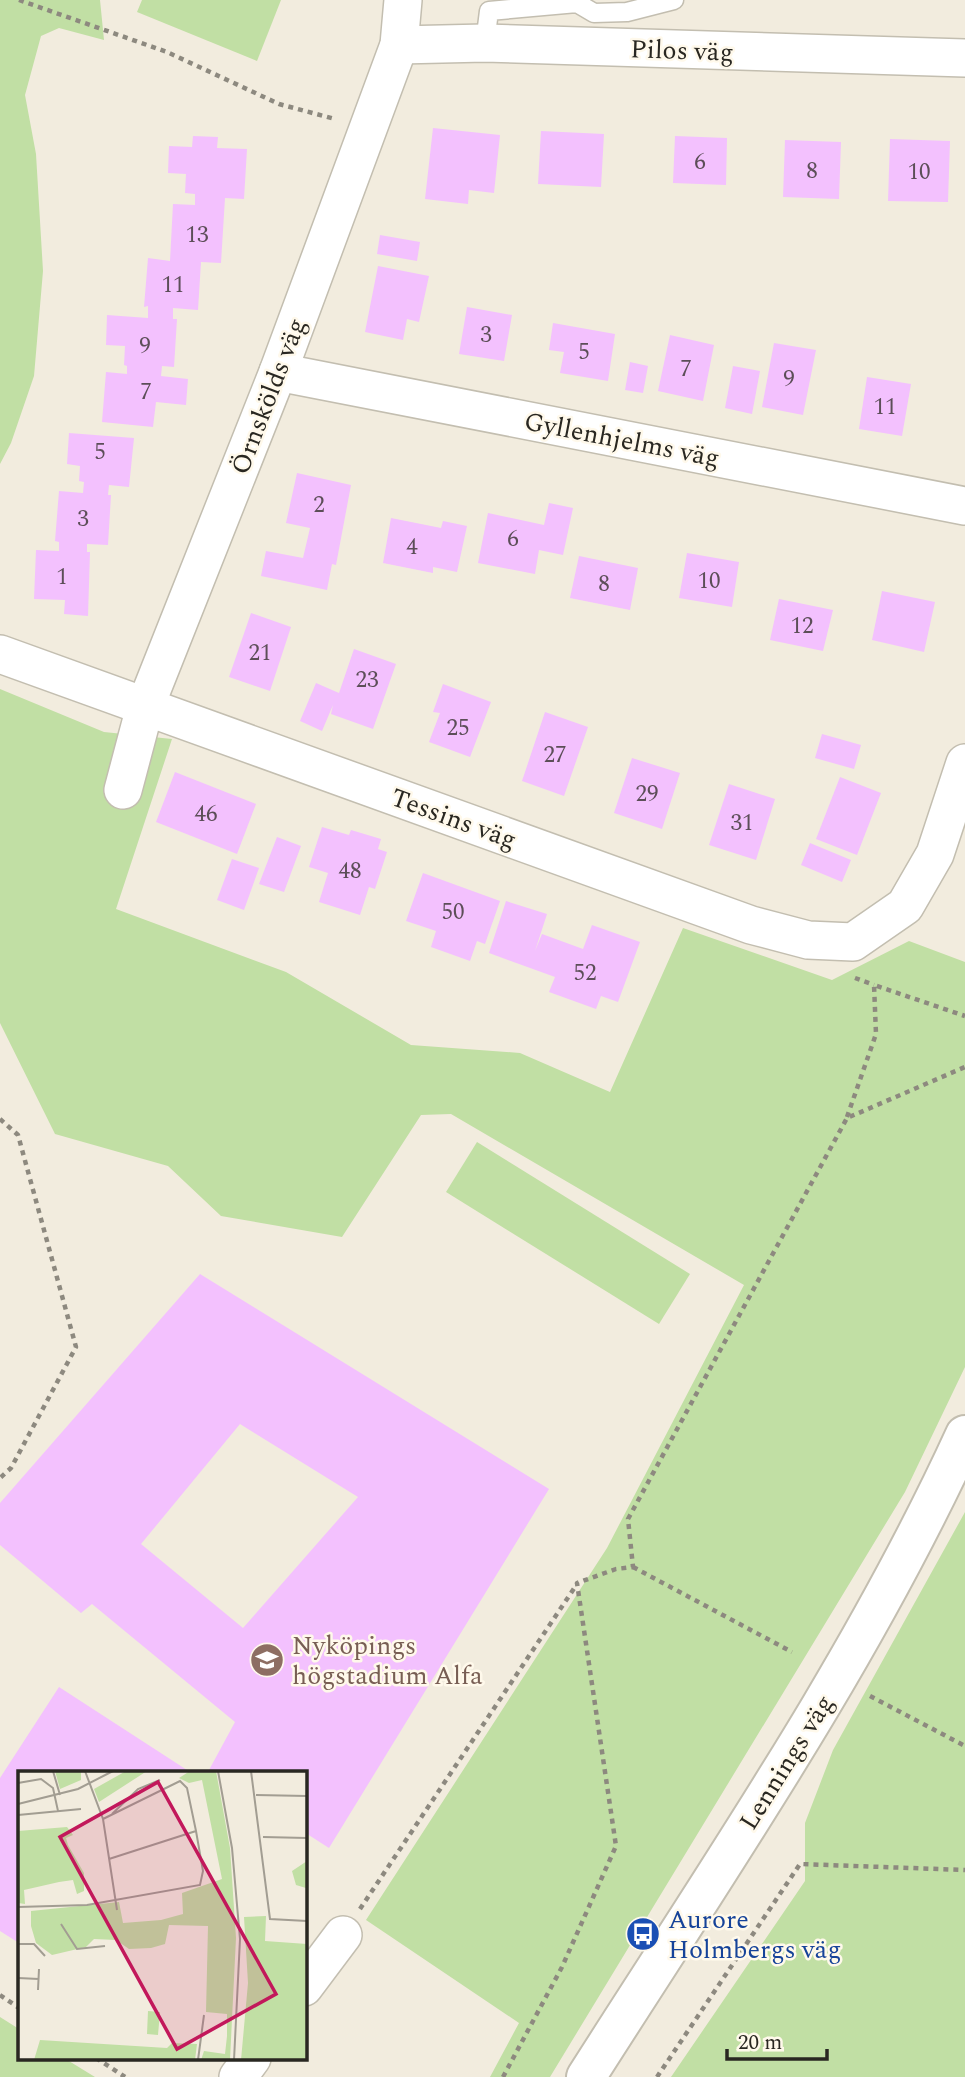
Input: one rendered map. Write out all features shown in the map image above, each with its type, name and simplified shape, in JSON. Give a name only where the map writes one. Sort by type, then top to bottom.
[{"type":"main road","name":"Lennings väg","points":[[586,2077],[816,1717],[930,1513],[965,1435]]},
{"type":"street","name":"Örnskölds väg","points":[[123,790],[145,707],[278,372],[399,45],[403,0]]},
{"type":"street","name":"Pilos väg","points":[[399,45],[486,18],[617,48],[965,58]]},
{"type":"street","name":"Gyllenhjelms väg","points":[[278,372],[965,506]]},
{"type":"street","name":"Tessins väg","points":[[0,654],[751,925],[808,940],[853,942],[905,906],[936,854],[965,764]]},
{"type":"street","points":[[306,1984],[343,1935]]},
{"type":"street","points":[[238,2077],[251,2060]]},
{"type":"lane","points":[[486,18],[577,3],[594,13],[619,12],[674,0]]},
{"type":"lane","points":[[617,48],[619,12]]},
{"type":"path","points":[[19,0],[167,52],[279,104],[368,127]]},
{"type":"path","points":[[633,1567],[628,1519],[846,1118],[876,1034],[874,985],[965,1016]]},
{"type":"path","points":[[846,1118],[965,1067]]},
{"type":"path","points":[[0,1119],[18,1135],[76,1347],[11,1468],[0,1478]]},
{"type":"path","points":[[343,1935],[578,1583],[617,1569],[633,1567],[793,1652]]},
{"type":"path","points":[[503,2077],[562,1967],[616,1846],[578,1583]]},
{"type":"path","points":[[870,1696],[965,1746]]},
{"type":"path","points":[[657,2077],[800,1864],[965,1870]]},
{"type":"path","points":[[0,1995],[18,2007]]},
{"type":"path","points":[[99,2060],[125,2077]]},
{"type":"green space","points":[[0,0],[100,0],[104,40],[59,28],[41,36],[25,95],[36,154],[43,271],[34,376],[11,443],[0,464]]},
{"type":"green space","points":[[142,0],[281,0],[257,61],[137,12]]},
{"type":"green space","points":[[0,689],[104,732],[172,739],[116,909],[286,972],[411,1045],[520,1053],[610,1092],[683,928],[832,980],[909,941],[965,962],[965,1367],[905,1492],[550,2077],[490,2077],[519,2023],[366,1920],[607,1548],[744,1285],[451,1114],[421,1115],[342,1237],[221,1216],[168,1166],[55,1134],[0,1023]]},
{"type":"green space","points":[[477,1142],[690,1274],[659,1324],[446,1192]]},
{"type":"green space","points":[[965,1512],[965,2077],[671,2077],[805,1881],[805,1823],[833,1750]]},
{"type":"green space","points":[[0,2017],[18,2028],[18,2060],[67,2060],[95,2077],[0,2077]]},
{"type":"building","points":[[433,128],[500,135],[494,193],[469,190],[468,204],[425,199]]},
{"type":"building","points":[[541,131],[604,134],[601,187],[538,184]]},
{"type":"building","points":[[193,136],[218,137],[217,148],[247,149],[244,199],[225,198],[221,263],[201,262],[198,310],[173,308],[173,319],[177,319],[174,367],[162,366],[161,376],[188,379],[186,405],[156,402],[153,427],[102,422],[106,372],[127,374],[127,366],[124,365],[125,346],[106,345],[107,315],[148,318],[148,306],[144,307],[148,258],[170,261],[173,204],[195,205],[195,194],[185,193],[186,174],[168,173],[169,146],[192,147]]},
{"type":"building","points":[[675,136],[727,138],[726,185],[673,183]]},
{"type":"building","points":[[890,139],[950,141],[948,202],[888,201]]},
{"type":"building","points":[[785,140],[841,142],[839,199],[783,197]]},
{"type":"building","points":[[380,235],[420,242],[417,261],[377,254]]},
{"type":"building","points":[[378,266],[429,276],[419,322],[407,319],[403,340],[365,332]]},
{"type":"building","points":[[467,307],[512,315],[504,361],[459,354]]},
{"type":"building","points":[[553,323],[615,334],[608,381],[560,373],[564,352],[549,350]]},
{"type":"building","points":[[670,335],[714,345],[703,401],[658,391]]},
{"type":"building","points":[[774,343],[816,350],[803,415],[762,407]]},
{"type":"building","points":[[630,362],[648,366],[643,393],[625,390]]},
{"type":"building","points":[[733,366],[760,371],[752,414],[725,408]]},
{"type":"building","points":[[867,377],[911,384],[902,436],[859,429]]},
{"type":"building","points":[[69,433],[134,438],[129,487],[109,485],[108,495],[111,495],[108,545],[87,544],[87,552],[90,552],[88,616],[64,614],[65,600],[34,599],[36,550],[59,551],[59,542],[55,541],[59,491],[83,493],[84,482],[79,481],[80,466],[67,464]]},
{"type":"building","points":[[297,473],[351,485],[336,565],[332,564],[327,590],[261,576],[266,551],[303,558],[310,528],[286,523]]},
{"type":"building","points":[[549,503],[573,508],[563,555],[539,550],[535,574],[478,563],[488,513],[544,525]]},
{"type":"building","points":[[391,518],[441,528],[443,521],[467,526],[457,572],[433,567],[433,573],[383,563]]},
{"type":"building","points":[[687,553],[739,562],[732,607],[679,598]]},
{"type":"building","points":[[579,556],[638,568],[630,610],[570,598]]},
{"type":"building","points":[[882,591],[935,602],[924,652],[872,640]]},
{"type":"building","points":[[779,599],[833,610],[823,651],[770,640]]},
{"type":"building","points":[[251,613],[291,627],[270,691],[229,677]]},
{"type":"building","points":[[354,649],[396,664],[373,729],[331,714],[333,705],[322,731],[300,721],[316,683],[339,693]]},
{"type":"building","points":[[443,684],[491,702],[470,757],[429,742],[440,713],[433,712]]},
{"type":"building","points":[[545,712],[588,727],[564,796],[522,781]]},
{"type":"building","points":[[822,734],[861,745],[854,769],[815,758]]},
{"type":"building","points":[[632,758],[680,773],[662,829],[614,813]]},
{"type":"building","points":[[175,772],[256,804],[237,854],[156,822]]},
{"type":"building","points":[[840,777],[881,793],[857,855],[816,839]]},
{"type":"building","points":[[729,784],[775,799],[756,860],[709,845]]},
{"type":"building","points":[[322,827],[349,835],[351,830],[381,839],[378,849],[387,852],[375,889],[369,887],[360,915],[319,902],[328,873],[309,867]]},
{"type":"building","points":[[277,837],[301,846],[284,892],[259,884]]},
{"type":"building","points":[[810,843],[851,860],[842,882],[801,865]]},
{"type":"building","points":[[232,859],[259,868],[244,910],[217,900]]},
{"type":"building","points":[[423,873],[500,901],[485,944],[477,941],[470,961],[431,947],[436,931],[406,921]]},
{"type":"building","points":[[506,901],[547,914],[535,951],[542,934],[583,949],[592,925],[640,942],[618,1002],[601,996],[596,1009],[549,992],[555,977],[489,953]]},
{"type":"building","points":[[200,1274],[549,1489],[329,1848],[306,1833],[306,1771],[209,1770],[235,1722],[92,1604],[81,1613],[0,1545],[0,1503]],"holes":[[[240,1424],[358,1497],[243,1628],[141,1544]]]},
{"type":"building","points":[[59,1687],[187,1770],[18,1771],[18,1942],[0,1931],[0,1778]]},
{"type":"place","name":"Nyköpings högstadium Alfa","points":[[267,1660]]},
{"type":"place","name":"Aurore Holmbergs väg","points":[[643,1934]]}]
